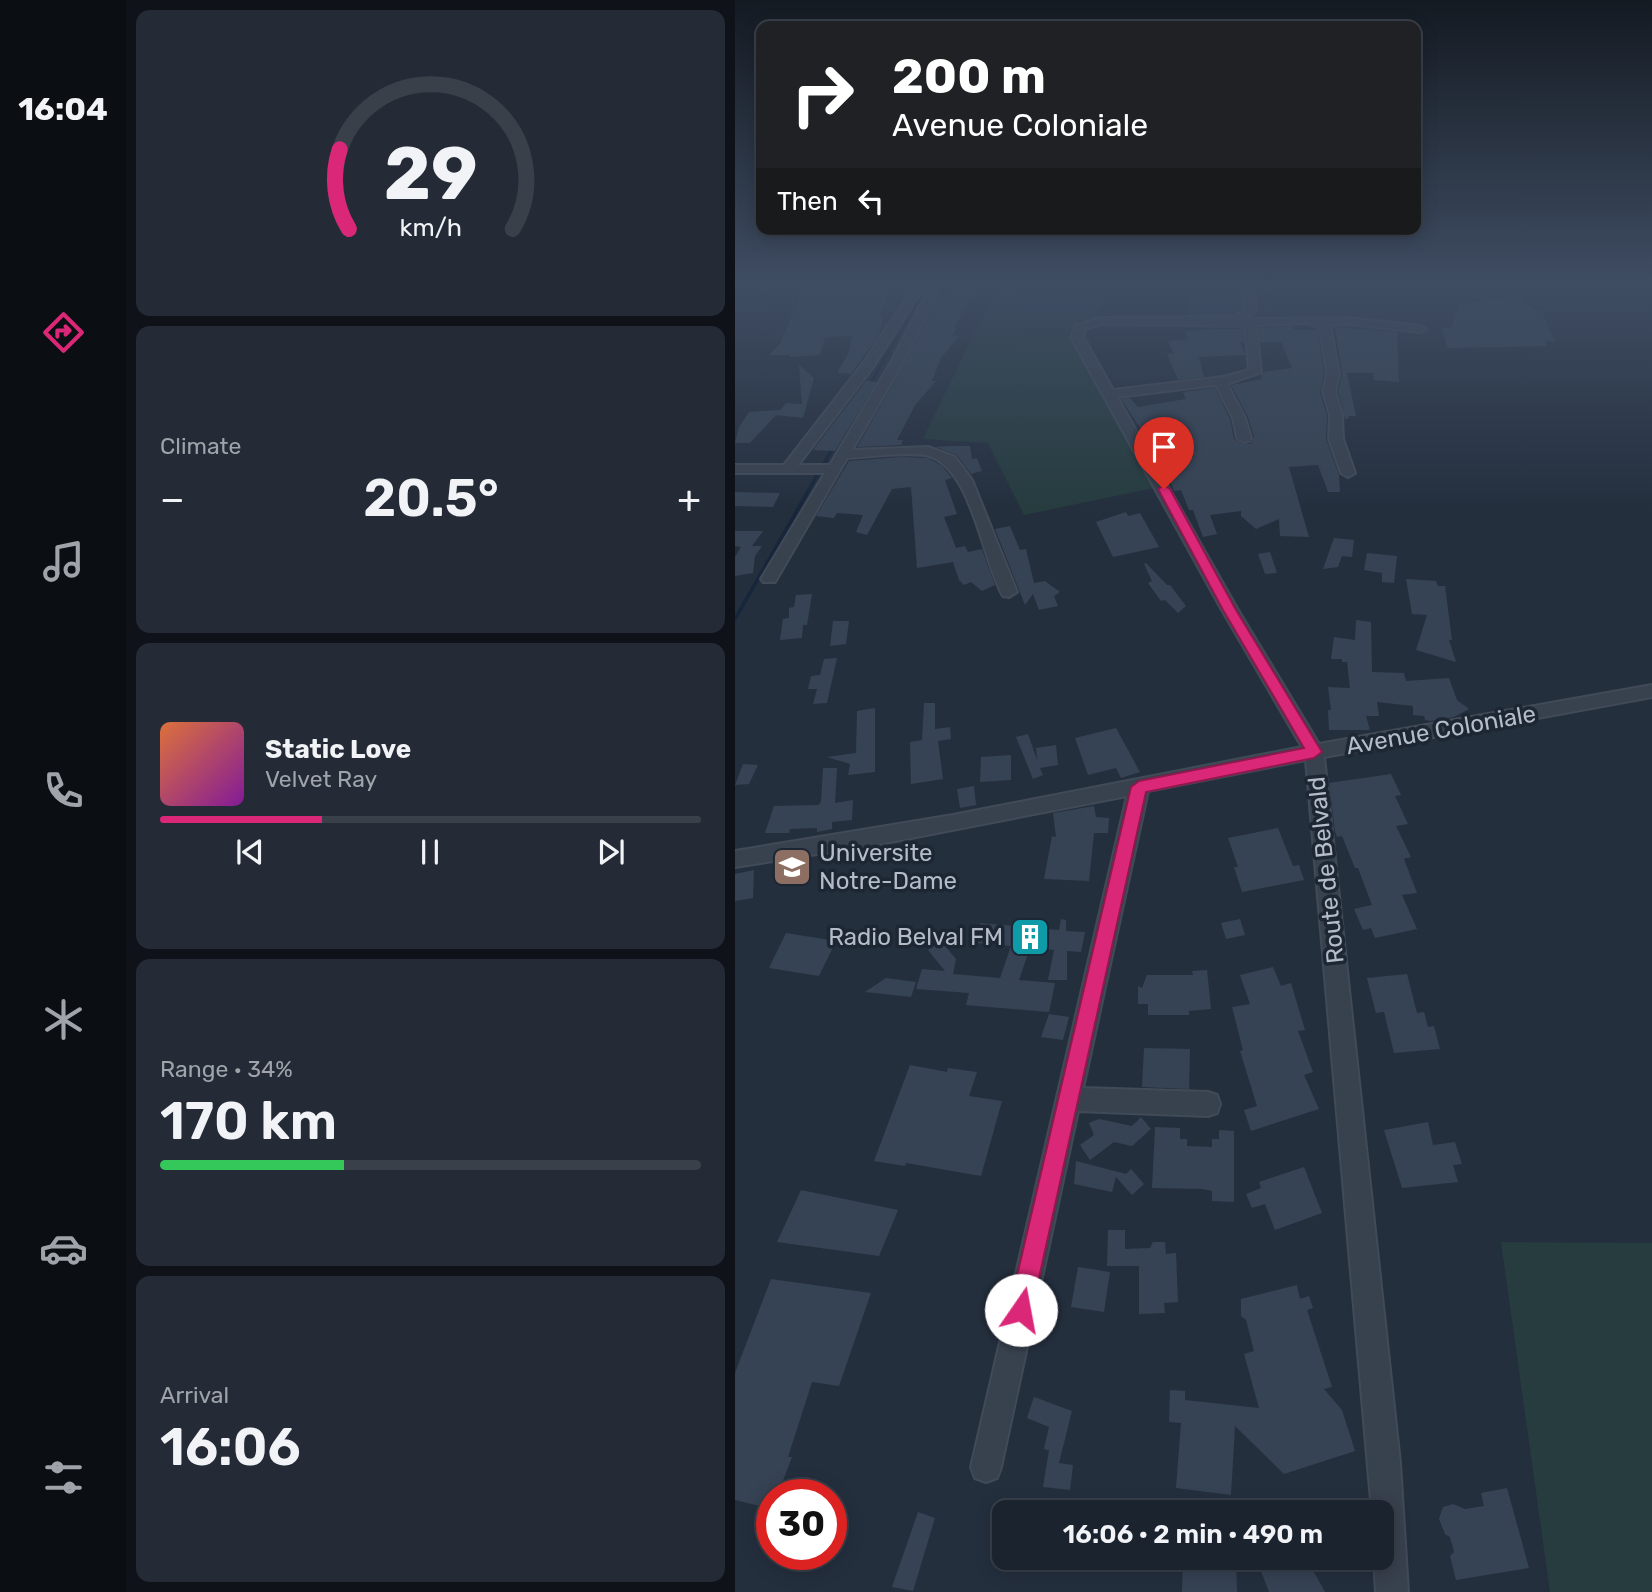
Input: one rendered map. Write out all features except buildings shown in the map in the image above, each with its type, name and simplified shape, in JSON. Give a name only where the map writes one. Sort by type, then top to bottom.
[{"type":"street","points":[[787,469],[871,359]]},
{"type":"street","points":[[769,579],[899,359]]},
{"type":"street","name":"Route de Belvald","points":[[1089,359],[1314,752],[1384,1449],[1392,1592]]},
{"type":"street","points":[[1108,394],[1241,378],[1255,372],[1254,359]]},
{"type":"street","points":[[1331,359],[1333,374],[1329,392],[1336,415],[1336,439],[1348,473]]},
{"type":"street","points":[[1222,381],[1221,385],[1239,418],[1244,438]]},
{"type":"street","points":[[843,454],[928,452],[950,460],[965,480],[1009,592]]},
{"type":"street","points":[[735,469],[834,469]]},
{"type":"street","name":"Avenue Coloniale","points":[[735,859],[927,829],[1314,752],[1652,691]]},
{"type":"street","points":[[985,1467],[1139,787]]},
{"type":"street","points":[[1068,1100],[1208,1104]]},
{"type":"green space","points":[[962,359],[1083,359],[1154,488],[1024,515],[988,443],[923,439]]},
{"type":"green space","points":[[1501,1242],[1652,1243],[1652,1592],[1550,1592]]},
{"type":"waterway","points":[[870,384],[884,359]]},
{"type":"waterway","points":[[735,619],[834,446]]},
{"type":"place","name":"Universite Notre-Dame","points":[[792,867]]},
{"type":"place","name":"Radio Belval FM","points":[[1030,937]]},
{"type":"route","points":[[1021,1310],[1139,787],[1314,752],[1230,610],[1164,489]]}]
